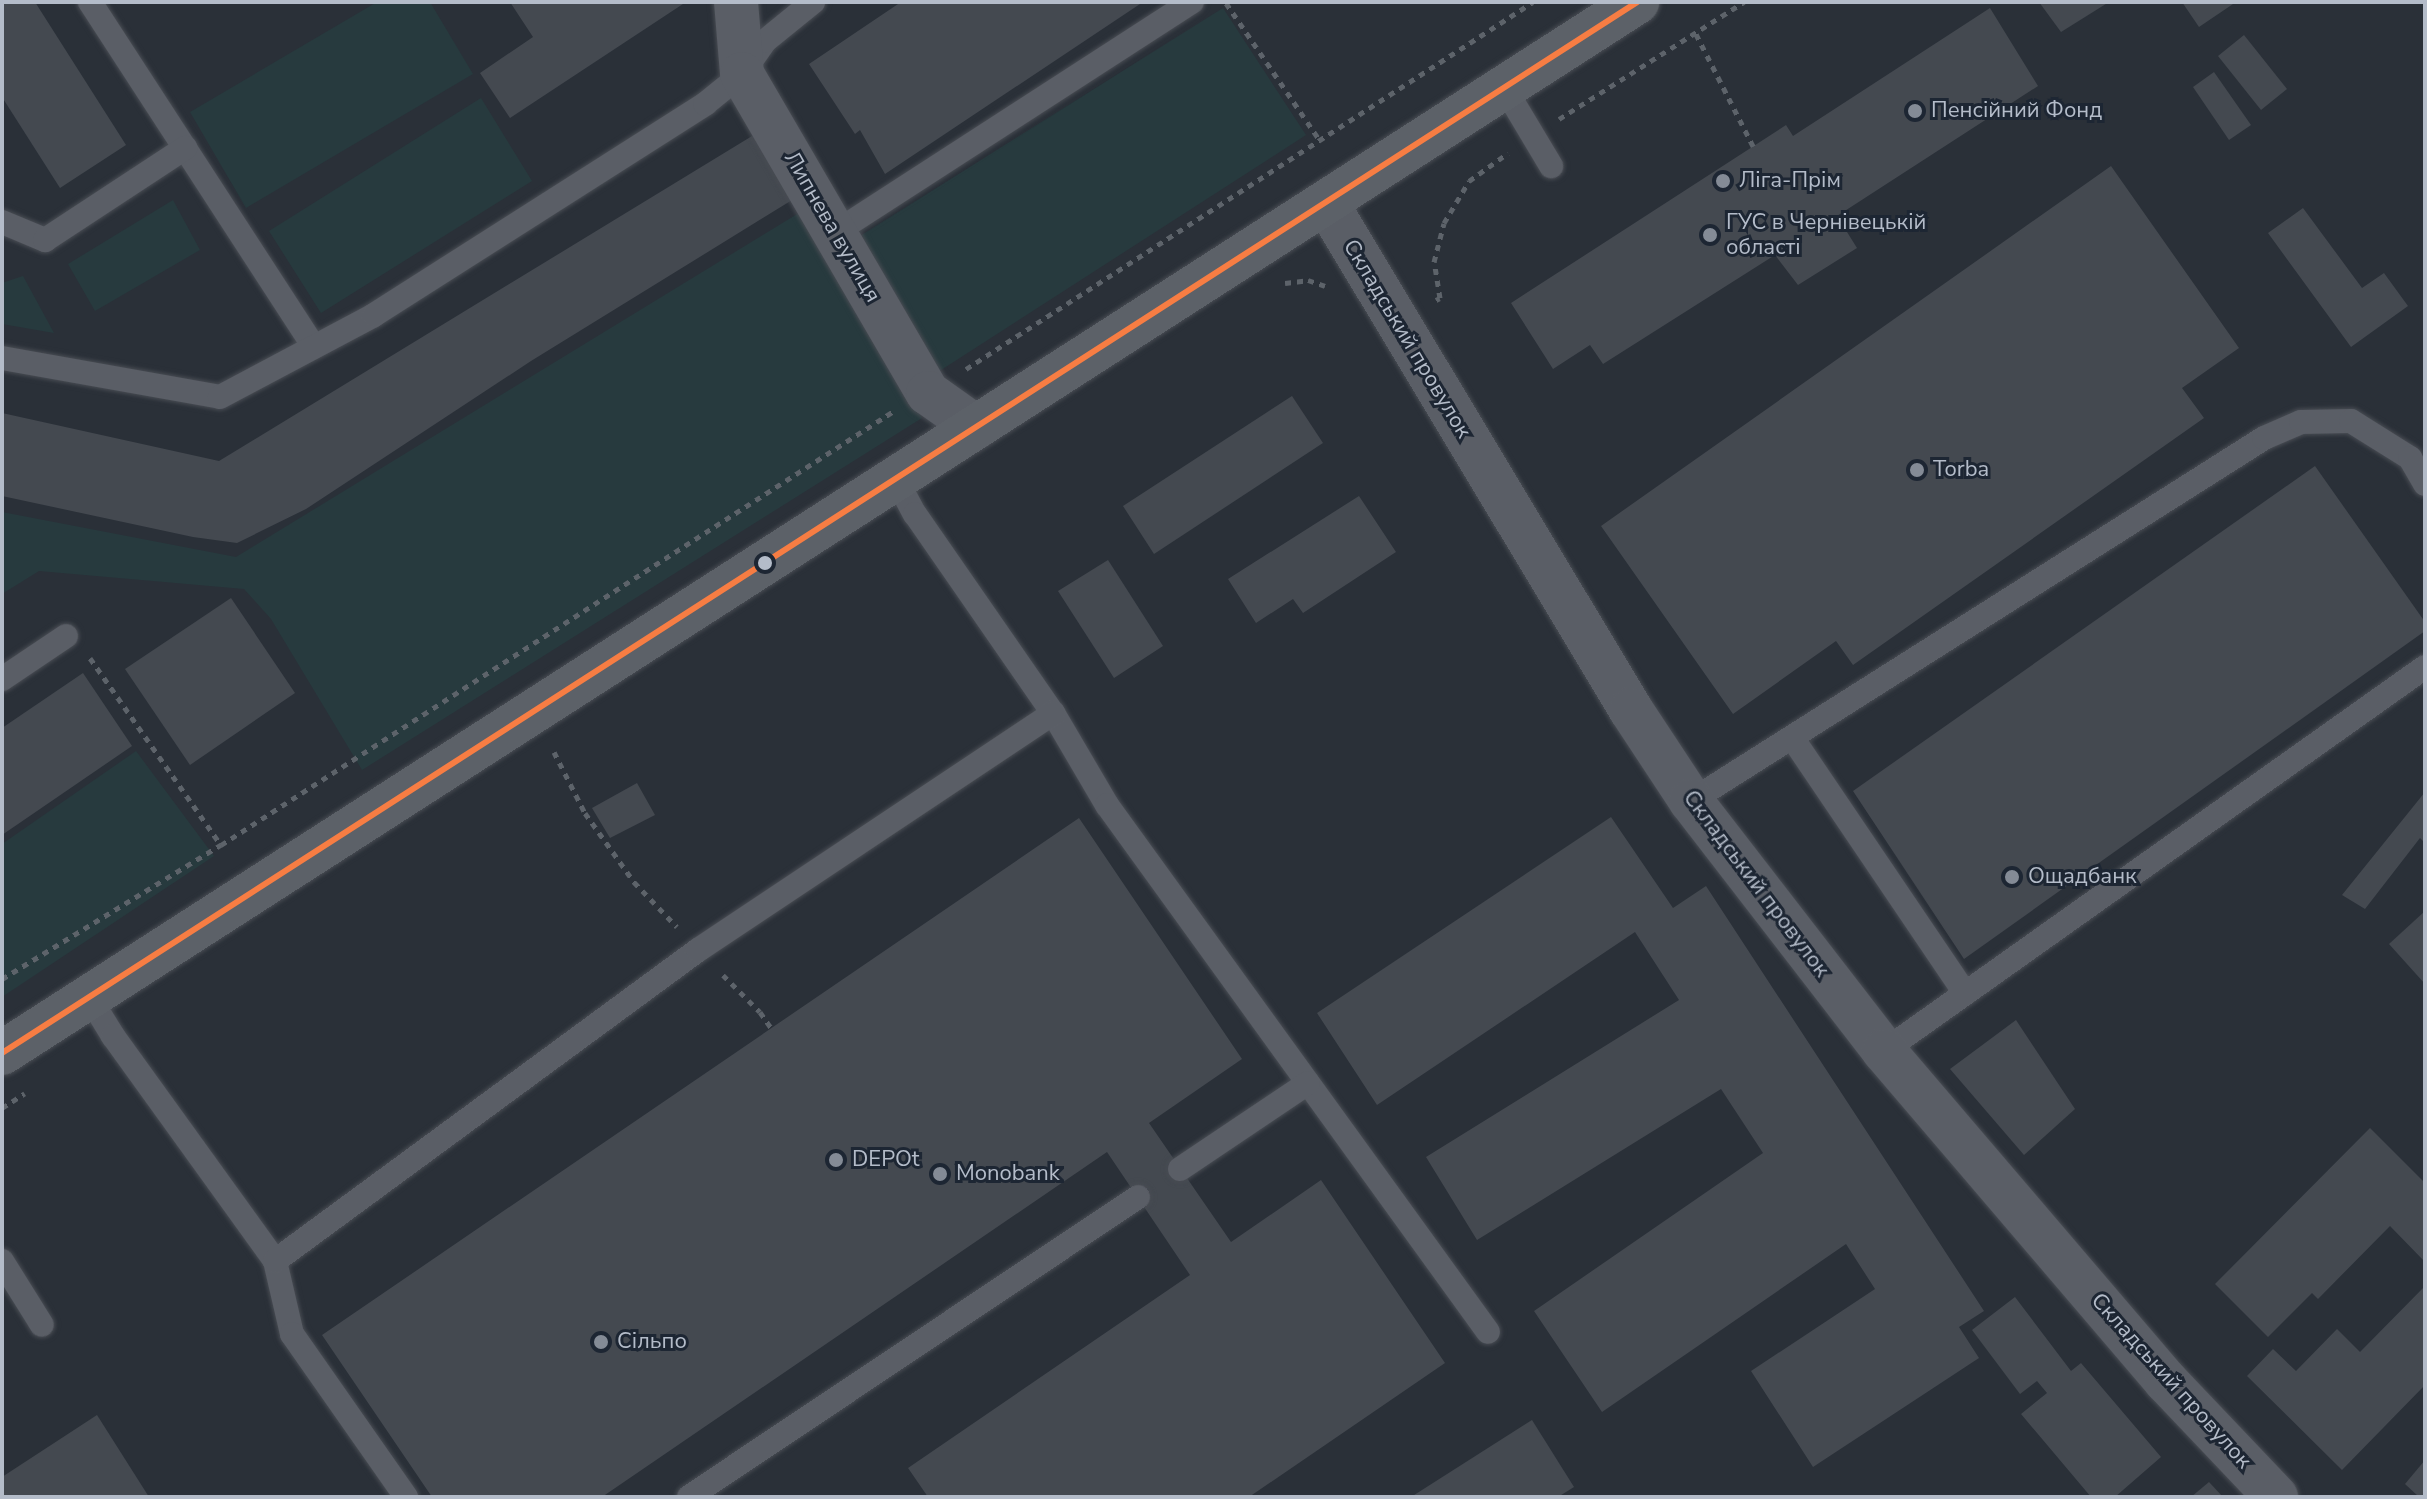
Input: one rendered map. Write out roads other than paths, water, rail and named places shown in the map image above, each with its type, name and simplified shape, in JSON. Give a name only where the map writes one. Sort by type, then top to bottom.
[{"type":"main road","points":[[2,1053],[1637,2]]},
{"type":"street","name":"Липнева вулиця","points":[[736,2],[742,74],[928,393],[976,427]]},
{"type":"street","name":"Складський провулок","points":[[1327,204],[1631,710],[1691,801],[1884,1051],[2166,1381],[2276,1497]]},
{"type":"lane","points":[[90,2],[314,347]]},
{"type":"lane","points":[[2,358],[220,397],[374,315],[705,104],[742,74],[765,41],[813,2]]},
{"type":"lane","points":[[836,232],[1192,2]]},
{"type":"lane","points":[[1505,89],[1551,166]]},
{"type":"lane","points":[[2,222],[45,240],[185,148]]},
{"type":"lane","points":[[1691,801],[2264,438],[2301,422],[2351,421],[2410,458],[2425,484]]},
{"type":"lane","points":[[896,479],[915,514],[1053,713],[1107,805],[1488,1332]]},
{"type":"lane","points":[[2,679],[66,636]]},
{"type":"lane","points":[[1884,1051],[2425,667]]},
{"type":"lane","points":[[275,1261],[698,950],[1053,713]]},
{"type":"lane","points":[[1793,739],[1965,993]]},
{"type":"lane","points":[[89,997],[120,1046],[275,1261],[292,1334],[406,1497]]},
{"type":"lane","points":[[1180,1169],[1308,1083]]},
{"type":"lane","points":[[689,1497],[1138,1197]]},
{"type":"lane","points":[[2,1261],[42,1325]]},
{"type":"place","name":"Пенсійний Фонд","points":[[1915,111]]},
{"type":"place","name":"Ліга-Прім","points":[[1723,181]]},
{"type":"place","name":"ГУС в Чернівецькій області","points":[[1710,235]]},
{"type":"place","name":"Torba","points":[[1917,470]]},
{"type":"place","name":"Ощадбанк","points":[[2012,877]]},
{"type":"place","name":"DEPOt","points":[[836,1160]]},
{"type":"place","name":"Monobank","points":[[940,1174]]},
{"type":"place","name":"Сільпо","points":[[601,1342]]}]
